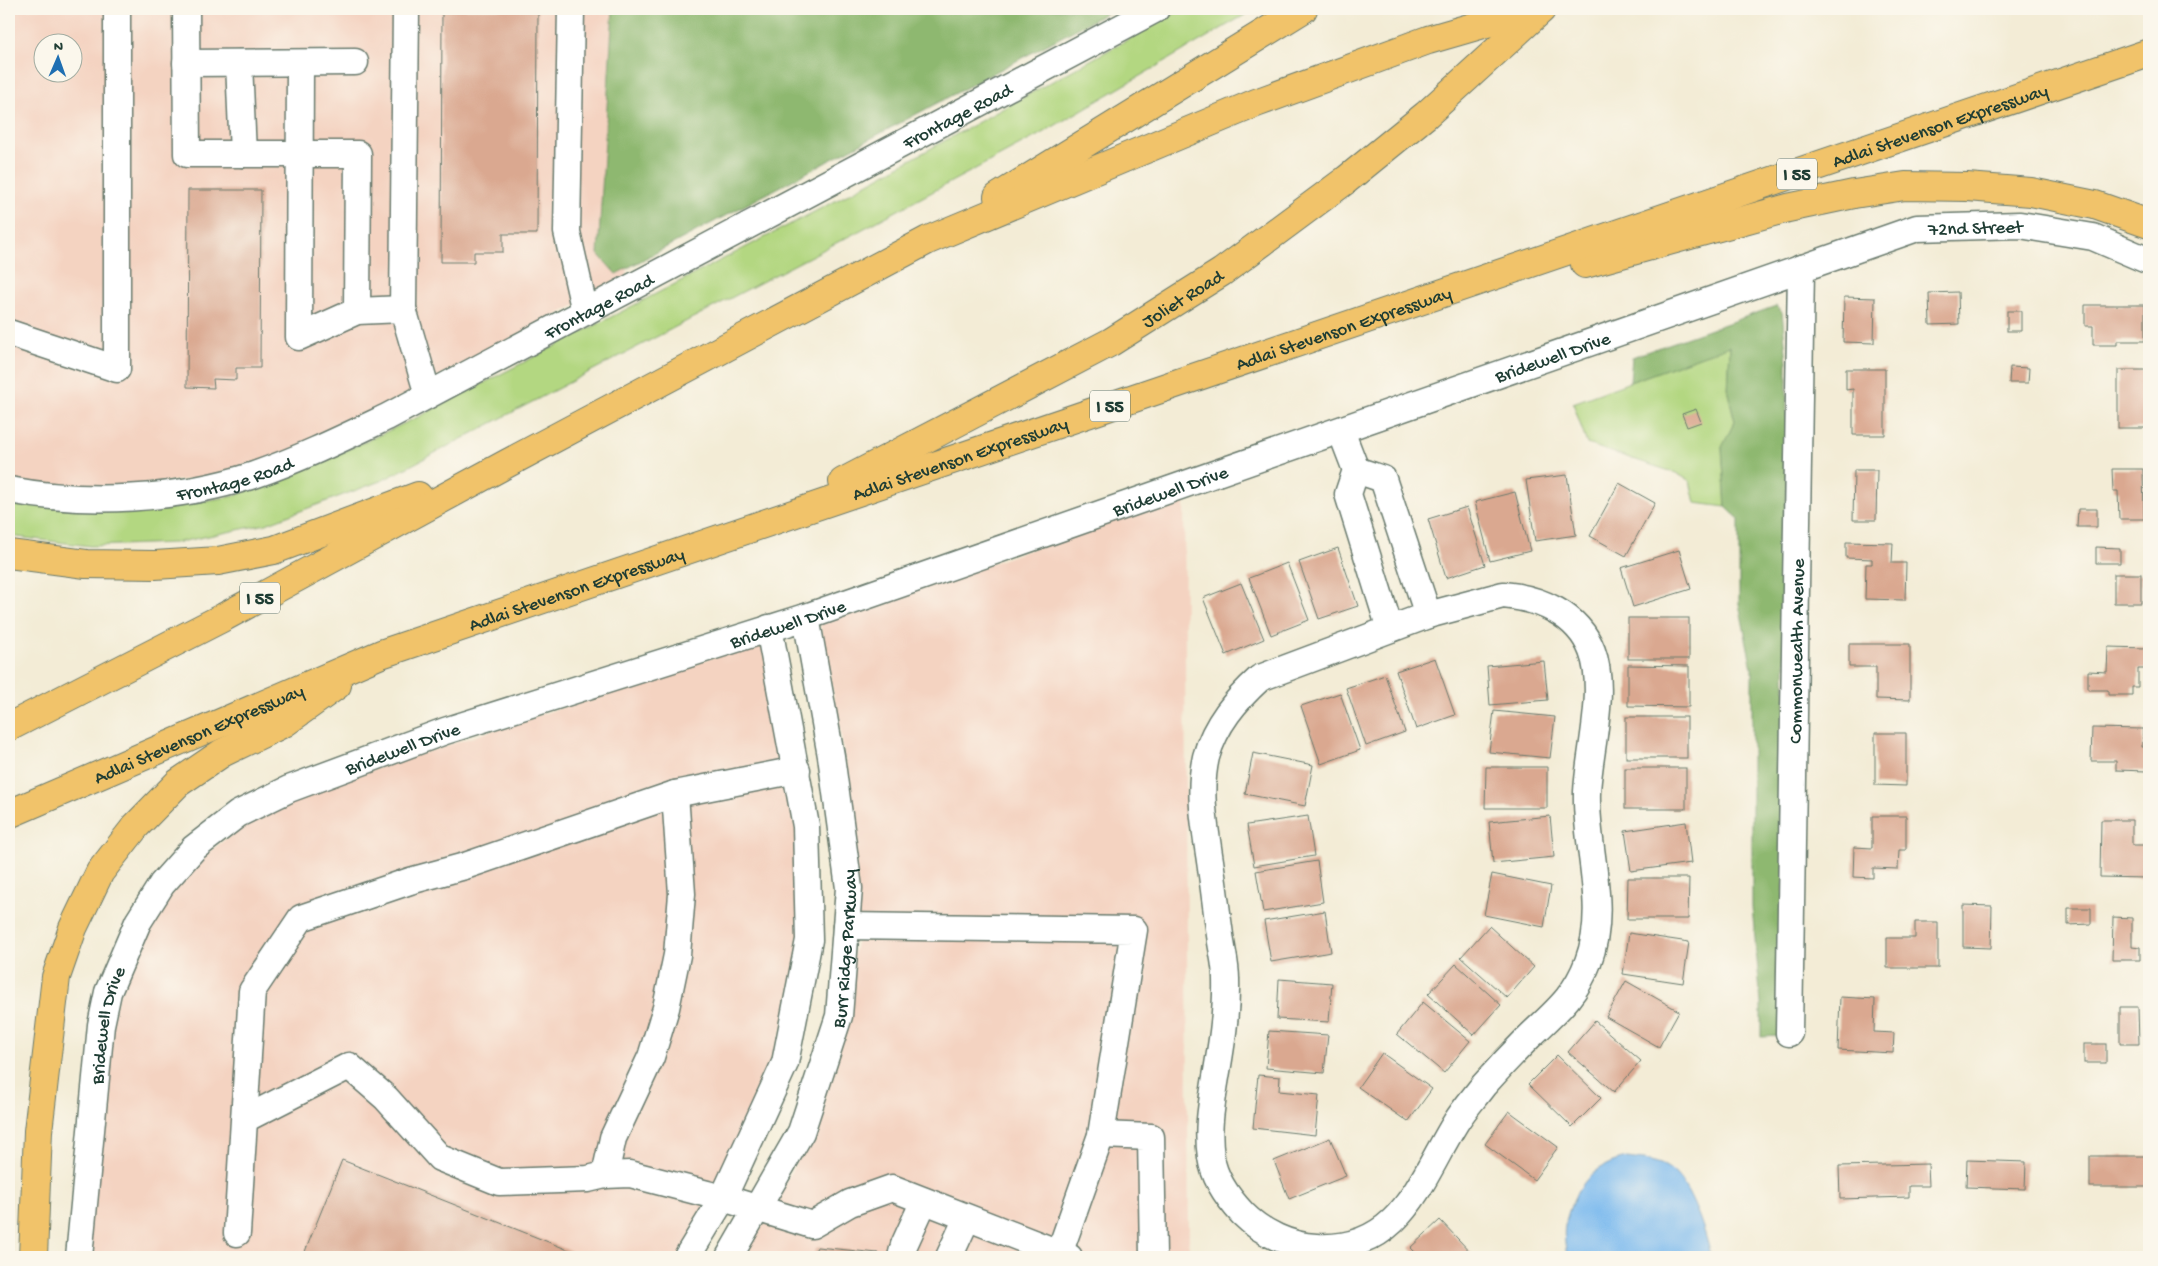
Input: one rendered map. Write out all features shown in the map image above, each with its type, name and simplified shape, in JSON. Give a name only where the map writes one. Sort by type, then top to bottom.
[{"type":"highway","points":[[928,240],[1303,9]]},
{"type":"highway","name":"I 55","points":[[9,727],[224,617],[508,463],[928,240],[1256,104],[1428,40],[1535,9]]},
{"type":"highway","name":"Joliet Road","points":[[775,519],[1111,342],[1222,272],[1346,180],[1426,115],[1542,9]]},
{"type":"highway","name":"Adlai Stevenson Expressway","points":[[9,814],[381,654],[2149,54]]},
{"type":"highway","points":[[1445,294],[1524,281],[1788,208],[1854,194],[1905,186],[1967,187],[2031,192],[2095,206],[2149,224]]},
{"type":"highway","points":[[9,554],[86,564],[156,565],[218,561],[274,550],[508,463]]},
{"type":"highway","points":[[33,1257],[38,1131],[56,977],[73,928],[100,872],[136,826],[178,783],[222,753],[284,723],[381,654]]},
{"type":"street","points":[[9,313],[9,333],[117,370],[117,9]]},
{"type":"street","points":[[186,9],[187,154],[358,154],[358,311]]},
{"type":"street","points":[[406,9],[404,309],[428,395]]},
{"type":"street","points":[[571,9],[567,232],[585,312]]},
{"type":"street","name":"Frontage Road","points":[[9,490],[78,498],[134,497],[194,490],[252,475],[308,454],[428,395],[1156,9]]},
{"type":"street","points":[[300,62],[299,338],[358,311],[404,309]]},
{"type":"street","points":[[186,63],[355,62]]},
{"type":"street","points":[[239,63],[243,154]]},
{"type":"street","name":"72nd Street","points":[[1801,268],[1917,228],[2020,226],[2094,237],[2149,261]]},
{"type":"street","name":"Bridewell Drive","points":[[79,1257],[101,1025],[108,992],[138,922],[162,884],[194,848],[238,814],[298,786],[445,731],[806,617],[1695,307],[1801,268]]},
{"type":"street","name":"Commonwealth Avenue","points":[[1789,1033],[1801,268]]},
{"type":"street","points":[[1341,431],[1356,470],[1348,494],[1390,629]]},
{"type":"street","points":[[1356,470],[1383,479],[1428,615]]},
{"type":"street","points":[[1503,595],[1525,597],[1544,604],[1569,618],[1583,633],[1593,651],[1598,693],[1587,792],[1597,898],[1594,941],[1589,961],[1579,983],[1567,1002],[1507,1058],[1472,1099],[1457,1121],[1418,1190],[1397,1217],[1375,1234],[1357,1242],[1329,1248],[1303,1246],[1272,1235],[1246,1217],[1225,1193],[1211,1162],[1208,1132],[1222,1038],[1226,976],[1203,817],[1204,776],[1209,750],[1226,714],[1241,695],[1260,678],[1390,629],[1428,615],[1503,595]]},
{"type":"street","name":"Burr Ridge Parkway","points":[[729,1257],[801,1132],[839,1016],[849,888],[831,756],[806,617]]},
{"type":"street","name":"Burr Ridge Parkway","points":[[686,1257],[723,1198],[785,1063],[809,940],[806,826],[769,628]]},
{"type":"street","points":[[237,1233],[252,991],[301,918],[410,881],[465,866],[675,794],[797,770]]},
{"type":"street","points":[[605,1175],[613,1138],[651,1057],[666,1008],[677,955],[682,894],[675,794]]},
{"type":"street","points":[[245,1119],[348,1066],[386,1098],[440,1158],[499,1182],[588,1180],[605,1175],[630,1174],[723,1198],[812,1225],[850,1203],[892,1188],[1064,1255],[1101,1135],[1134,930],[846,926]]},
{"type":"street","points":[[1101,1135],[1151,1137],[1153,1257]]},
{"type":"street","points":[[901,1257],[904,1245],[924,1201]]},
{"type":"street","points":[[948,1257],[967,1218]]},
{"type":"shaded area","points":[[9,9],[623,9],[627,278],[347,425],[289,452],[203,478],[87,489],[9,482]]},
{"type":"shaded area","points":[[1184,496],[1189,1257],[742,1257],[776,1204],[816,1118],[857,939],[855,833],[841,733],[820,623]]},
{"type":"shaded area","points":[[763,641],[800,850],[801,932],[787,1014],[760,1094],[721,1185],[678,1257],[85,1257],[113,1012],[141,933],[202,857],[238,830],[294,796]]},
{"type":"green space","points":[[613,9],[1114,9],[616,274],[598,254]]},
{"type":"green space","points":[[1183,9],[1255,9],[1037,136],[383,480],[266,524],[175,543],[90,546],[9,536],[9,500],[151,509],[234,496],[327,459],[418,417],[843,197]]},
{"type":"green space","points":[[1776,306],[1782,312],[1787,362],[1783,1036],[1761,1037],[1761,1003],[1752,907],[1752,668],[1739,604],[1739,519],[1726,507],[1722,447],[1735,421],[1728,393],[1730,346],[1630,382],[1632,357]]},
{"type":"green space","points":[[1730,345],[1728,393],[1735,421],[1722,448],[1726,507],[1695,503],[1690,481],[1676,473],[1587,444],[1573,403]]},
{"type":"water","points":[[1627,1158],[1661,1164],[1678,1177],[1685,1186],[1697,1210],[1711,1257],[1567,1257],[1564,1237],[1565,1226],[1568,1213],[1578,1191],[1593,1173],[1614,1161]]},
{"type":"building","points":[[442,9],[538,9],[537,234],[503,234],[503,252],[474,252],[474,262],[441,262]]},
{"type":"building","points":[[188,190],[261,190],[260,368],[236,368],[236,380],[213,379],[214,388],[187,387]]},
{"type":"building","points":[[1958,292],[1959,324],[1930,325],[1929,293]]},
{"type":"building","points":[[1844,297],[1875,298],[1874,343],[1843,342]]},
{"type":"building","points":[[2085,305],[2145,305],[2145,341],[2117,341],[2117,345],[2093,345],[2093,326],[2085,326]]},
{"type":"building","points":[[2007,311],[2021,311],[2021,331],[2007,331]]},
{"type":"building","points":[[2010,367],[2029,368],[2028,383],[2009,383]]},
{"type":"building","points":[[1846,369],[1885,369],[1885,435],[1853,435],[1853,389],[1846,390]]},
{"type":"building","points":[[2118,370],[2146,370],[2146,428],[2118,428]]},
{"type":"building","points":[[1696,409],[1701,422],[1687,427],[1682,414]]},
{"type":"building","points":[[2112,469],[2143,469],[2144,519],[2119,519],[2118,491],[2113,491]]},
{"type":"building","points":[[1854,470],[1877,470],[1876,520],[1853,520]]},
{"type":"building","points":[[1567,475],[1576,535],[1535,541],[1526,480]]},
{"type":"building","points":[[1619,483],[1655,503],[1626,556],[1590,536]]},
{"type":"building","points":[[1515,492],[1530,551],[1490,561],[1475,502]]},
{"type":"building","points":[[1467,507],[1485,565],[1446,578],[1428,519]]},
{"type":"building","points":[[2078,509],[2097,509],[2097,527],[2077,527]]},
{"type":"building","points":[[1846,542],[1893,543],[1892,563],[1906,563],[1905,600],[1865,599],[1866,564],[1872,564],[1872,559],[1846,558]]},
{"type":"building","points":[[2096,547],[2120,548],[2120,563],[2096,563]]},
{"type":"building","points":[[1338,548],[1358,606],[1319,619],[1299,562]]},
{"type":"building","points":[[1679,550],[1691,589],[1633,607],[1621,568]]},
{"type":"building","points":[[1287,563],[1309,620],[1271,635],[1249,578]]},
{"type":"building","points":[[2114,574],[2141,574],[2141,603],[2114,603]]},
{"type":"building","points":[[1241,583],[1264,639],[1226,655],[1203,598]]},
{"type":"building","points":[[1628,618],[1689,618],[1689,659],[1628,659]]},
{"type":"building","points":[[1849,644],[1910,644],[1910,700],[1876,699],[1876,667],[1849,667]]},
{"type":"building","points":[[2108,647],[2147,648],[2146,669],[2138,669],[2138,687],[2132,687],[2132,695],[2108,695],[2108,690],[2088,690],[2088,671],[2107,672]]},
{"type":"building","points":[[1435,658],[1455,715],[1416,729],[1396,671]]},
{"type":"building","points":[[1544,661],[1548,700],[1490,705],[1487,666]]},
{"type":"building","points":[[1628,665],[1689,666],[1689,707],[1628,706]]},
{"type":"building","points":[[1385,675],[1405,732],[1366,746],[1346,688]]},
{"type":"building","points":[[1340,693],[1360,750],[1321,764],[1301,706]]},
{"type":"building","points":[[1494,711],[1555,717],[1550,758],[1489,752]]},
{"type":"building","points":[[1626,717],[1687,717],[1687,758],[1626,758]]},
{"type":"building","points":[[2092,728],[2143,729],[2142,747],[2148,747],[2147,771],[2116,770],[2116,761],[2091,761]]},
{"type":"building","points":[[1875,733],[1906,733],[1906,786],[1875,785]]},
{"type":"building","points":[[1253,753],[1313,765],[1305,806],[1245,794]]},
{"type":"building","points":[[1486,767],[1547,767],[1547,808],[1485,808]]},
{"type":"building","points":[[1625,768],[1686,768],[1686,809],[1625,809]]},
{"type":"building","points":[[1308,816],[1314,856],[1254,866],[1247,825]]},
{"type":"building","points":[[1550,816],[1554,857],[1493,863],[1489,822]]},
{"type":"building","points":[[1872,816],[1906,816],[1906,850],[1899,850],[1898,869],[1873,868],[1873,878],[1853,877],[1854,847],[1872,848]]},
{"type":"building","points":[[2101,820],[2132,820],[2132,845],[2148,845],[2147,878],[2100,877]]},
{"type":"building","points":[[1686,822],[1691,863],[1631,871],[1625,831]]},
{"type":"building","points":[[1317,861],[1323,902],[1263,912],[1256,871]]},
{"type":"building","points":[[1492,874],[1551,886],[1544,927],[1484,915]]},
{"type":"building","points":[[1628,878],[1689,878],[1688,919],[1627,919]]},
{"type":"building","points":[[1963,905],[1992,906],[1991,948],[1963,947]]},
{"type":"building","points":[[2068,908],[2091,908],[2091,924],[2068,925]]},
{"type":"building","points":[[1325,911],[1331,952],[1271,962],[1264,921]]},
{"type":"building","points":[[2113,917],[2132,918],[2132,946],[2140,947],[2140,960],[2112,960]]},
{"type":"building","points":[[1915,922],[1938,922],[1938,968],[1887,968],[1887,938],[1915,938]]},
{"type":"building","points":[[1489,926],[1534,967],[1507,998],[1461,957]]},
{"type":"building","points":[[1629,933],[1689,942],[1683,983],[1623,974]]},
{"type":"building","points":[[1456,964],[1501,1005],[1474,1035],[1428,994]]},
{"type":"building","points":[[1279,979],[1332,983],[1329,1022],[1277,1019]]},
{"type":"building","points":[[1626,981],[1679,1011],[1659,1047],[1606,1017]]},
{"type":"building","points":[[1840,997],[1875,999],[1874,1032],[1894,1033],[1893,1053],[1838,1050]]},
{"type":"building","points":[[1423,1002],[1470,1041],[1444,1073],[1397,1034]]},
{"type":"building","points":[[2120,1007],[2138,1007],[2139,1044],[2120,1044]]},
{"type":"building","points":[[1595,1021],[1641,1061],[1614,1092],[1568,1052]]},
{"type":"building","points":[[1269,1031],[1328,1035],[1324,1073],[1266,1068]]},
{"type":"building","points":[[2084,1044],[2106,1044],[2106,1063],[2084,1063]]},
{"type":"building","points":[[1382,1053],[1432,1089],[1408,1122],[1358,1087]]},
{"type":"building","points":[[1557,1055],[1601,1098],[1572,1127],[1528,1084]]},
{"type":"building","points":[[1258,1075],[1280,1077],[1279,1091],[1319,1095],[1315,1135],[1253,1128]]},
{"type":"building","points":[[1509,1111],[1558,1147],[1534,1180],[1485,1144]]},
{"type":"building","points":[[1330,1138],[1346,1176],[1289,1199],[1274,1161]]},
{"type":"building","points":[[2090,1156],[2149,1156],[2149,1187],[2090,1187]]},
{"type":"building","points":[[342,1160],[571,1251],[569,1257],[313,1257],[304,1254]]},
{"type":"building","points":[[1967,1160],[2026,1162],[2025,1189],[1966,1187]]},
{"type":"building","points":[[1928,1164],[1929,1186],[1909,1186],[1909,1197],[1840,1199],[1839,1166]]},
{"type":"building","points":[[1440,1220],[1475,1257],[1419,1257],[1410,1248]]},
{"type":"building","points":[[817,1247],[878,1253],[877,1257],[812,1257]]}]
